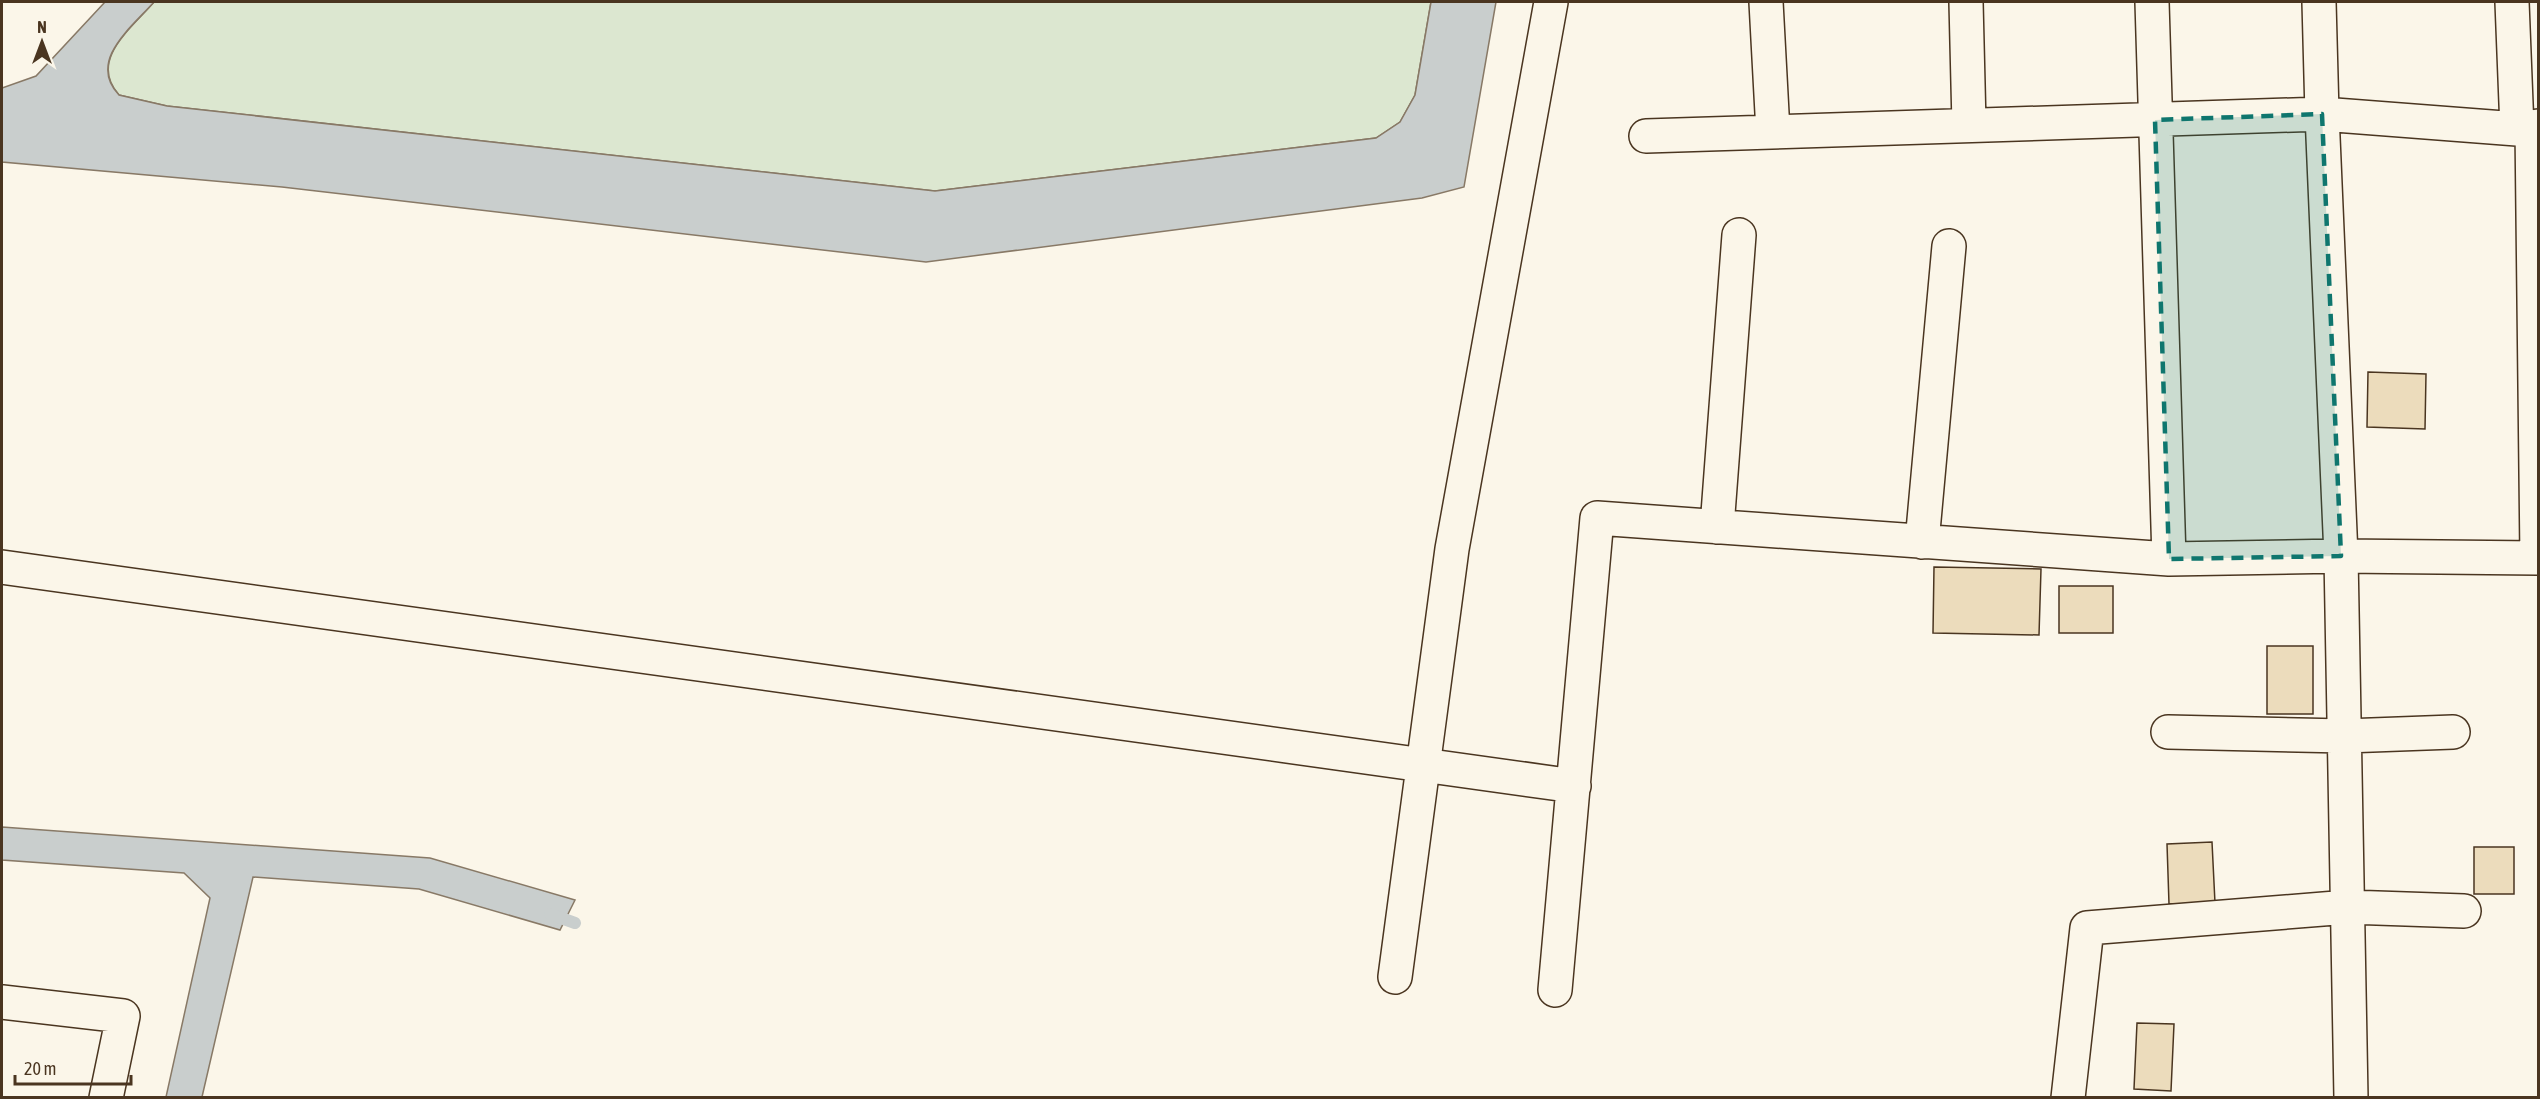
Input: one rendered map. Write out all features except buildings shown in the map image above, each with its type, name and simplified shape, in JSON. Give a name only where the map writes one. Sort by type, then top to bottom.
[{"type":"street","points":[[1395,977],[1452,549],[1551,2]]},
{"type":"street","points":[[1766,2],[1773,132]]},
{"type":"street","points":[[1966,2],[1969,125]]},
{"type":"street","points":[[2152,2],[2169,560]]},
{"type":"street","points":[[2319,2],[2341,556],[2351,1098]]},
{"type":"street","points":[[1556,990],[1597,518],[2169,560],[2341,556],[2538,558],[2529,127],[2512,2]]},
{"type":"street","points":[[1646,136],[2322,114],[2529,127]]},
{"type":"street","points":[[1717,527],[1739,236]]},
{"type":"street","points":[[1922,542],[1949,246]]},
{"type":"street","points":[[2,567],[1574,786]]},
{"type":"street","points":[[2168,732],[2345,736],[2452,732]]},
{"type":"street","points":[[2068,1098],[2087,928],[2348,907],[2464,911]]},
{"type":"street","points":[[2,1002],[123,1016],[106,1098]]},
{"type":"highlighted area","points":[[2322,114],[2341,556],[2169,559],[2155,120]]},
{"type":"green space","points":[[154,2],[1431,2],[1415,95],[1400,122],[1376,138],[935,191],[167,106],[119,95],[111,82],[108,70],[110,57],[125,34]]},
{"type":"shaded area","points":[[105,2],[154,2],[124,34],[110,57],[108,70],[110,82],[119,95],[167,106],[935,191],[1376,138],[1400,122],[1415,95],[1431,2],[1496,2],[1464,187],[1422,198],[926,262],[282,187],[2,162],[2,88],[36,76]]},
{"type":"shaded area","points":[[2,827],[430,858],[575,900],[560,930],[419,889],[253,877],[202,1097],[166,1097],[210,898],[184,873],[2,860]]},
{"type":"waterway","points":[[550,914],[575,923]]}]
